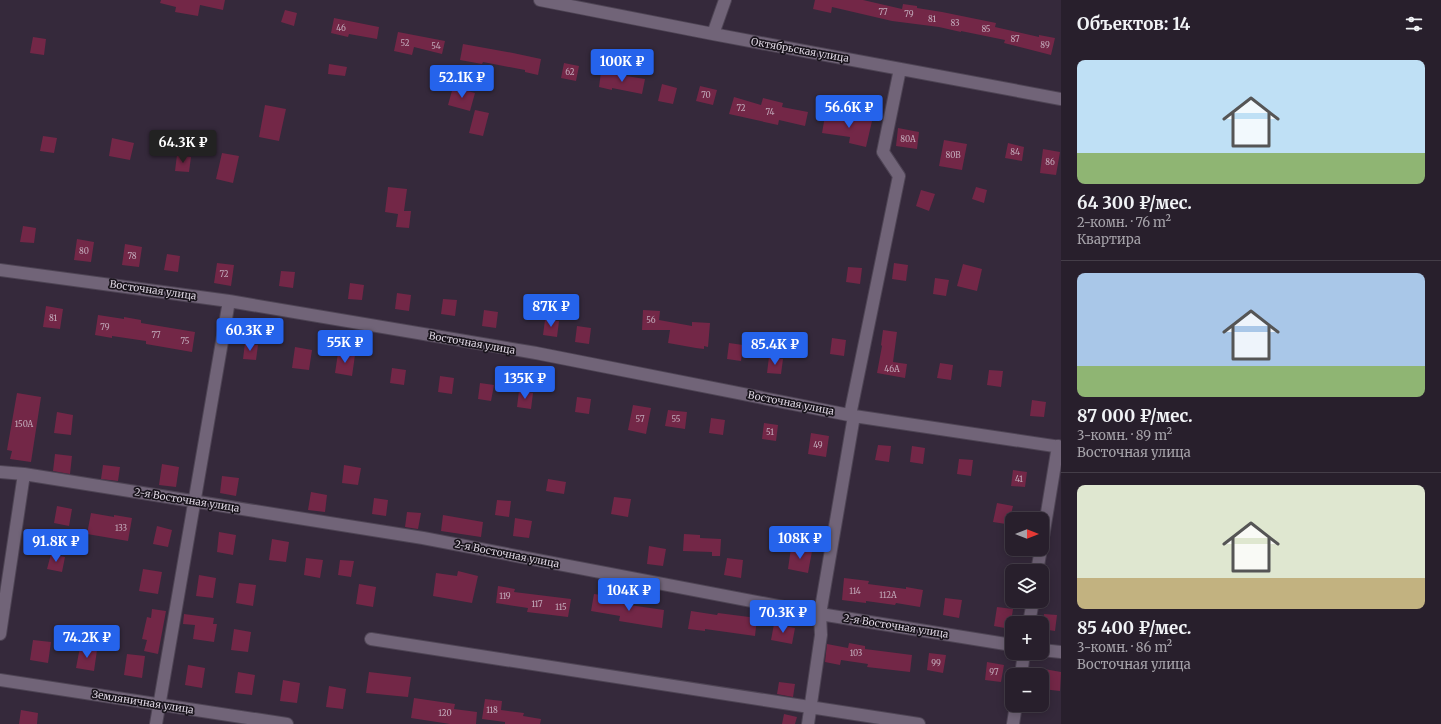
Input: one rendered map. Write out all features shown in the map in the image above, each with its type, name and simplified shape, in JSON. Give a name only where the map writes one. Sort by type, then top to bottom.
[{"type":"street","name":"Октябрьская улица","points":[[540,0],[1061,99]]},
{"type":"street","points":[[713,34],[725,0]]},
{"type":"street","points":[[808,724],[820,635],[820,614],[852,415],[899,176],[883,152],[900,68]]},
{"type":"street","name":"Восточная улица","points":[[0,270],[229,301],[536,353],[852,415],[1059,446]]},
{"type":"street","points":[[156,724],[229,301]]},
{"type":"street","points":[[1047,512],[1059,446]]},
{"type":"street","name":"2-я Восточная улица","points":[[0,472],[24,474],[423,538],[820,614],[1005,644]]},
{"type":"street","points":[[0,634],[24,474]]},
{"type":"street","points":[[371,639],[919,724]]},
{"type":"street","points":[[1049,651],[1061,652]]},
{"type":"street","name":"Земляничная улица","points":[[0,680],[287,724]]},
{"type":"street","points":[[1013,724],[1015,712]]},
{"type":"building","points":[[161,0],[225,0],[223,10],[200,5],[198,16],[175,12],[176,7],[160,3]]},
{"type":"building","points":[[815,0],[863,0],[902,9],[903,4],[917,6],[917,8],[996,23],[995,27],[1039,37],[1039,35],[1055,38],[1051,55],[1004,43],[1005,40],[961,31],[892,21],[832,7],[831,13],[813,9]]},
{"type":"building","points":[[285,10],[297,13],[294,26],[281,22]]},
{"type":"building","points":[[334,18],[379,27],[377,39],[349,34],[348,37],[331,33]]},
{"type":"building","points":[[398,32],[445,41],[442,54],[414,47],[412,55],[394,51]]},
{"type":"building","points":[[33,37],[46,39],[44,55],[30,53]]},
{"type":"building","points":[[463,44],[541,59],[538,75],[525,72],[525,70],[483,62],[482,64],[460,60]]},
{"type":"building","points":[[564,63],[579,66],[576,81],[561,78]]},
{"type":"building","points":[[329,64],[347,67],[345,76],[328,74]]},
{"type":"building","points":[[601,72],[645,79],[642,94],[599,87]]},
{"type":"building","points":[[662,84],[677,88],[673,104],[658,101]]},
{"type":"building","points":[[700,86],[717,90],[713,105],[696,101]]},
{"type":"building","points":[[453,87],[475,93],[470,111],[448,105]]},
{"type":"building","points":[[734,97],[761,105],[763,98],[783,103],[782,107],[808,112],[805,126],[779,120],[778,125],[729,114]]},
{"type":"building","points":[[265,105],[286,109],[279,141],[259,137]]},
{"type":"building","points":[[475,110],[489,113],[483,136],[469,133]]},
{"type":"building","points":[[825,116],[872,121],[866,147],[849,143],[850,137],[822,133]]},
{"type":"building","points":[[898,128],[919,132],[917,149],[896,146]]},
{"type":"building","points":[[43,136],[57,138],[54,153],[40,151]]},
{"type":"building","points":[[112,138],[134,143],[130,160],[109,156]]},
{"type":"building","points":[[944,140],[967,144],[962,170],[939,166]]},
{"type":"building","points":[[1008,143],[1024,147],[1022,161],[1005,158]]},
{"type":"building","points":[[1043,149],[1060,152],[1056,175],[1040,173]]},
{"type":"building","points":[[222,153],[239,156],[233,183],[216,179]]},
{"type":"building","points":[[177,155],[191,157],[189,172],[175,171]]},
{"type":"building","points":[[388,187],[407,189],[404,211],[411,211],[409,228],[396,227],[398,214],[385,212]]},
{"type":"building","points":[[976,187],[987,190],[984,203],[972,199]]},
{"type":"building","points":[[921,190],[935,194],[929,211],[916,206]]},
{"type":"building","points":[[23,226],[36,228],[34,243],[20,242]]},
{"type":"building","points":[[77,239],[94,242],[91,262],[74,260]]},
{"type":"building","points":[[125,244],[142,247],[139,267],[122,265]]},
{"type":"building","points":[[167,254],[180,256],[178,272],[164,270]]},
{"type":"building","points":[[217,263],[234,265],[231,286],[214,283]]},
{"type":"building","points":[[894,263],[908,265],[906,281],[892,279]]},
{"type":"building","points":[[963,264],[982,269],[977,291],[957,286]]},
{"type":"building","points":[[848,267],[862,268],[860,284],[846,282]]},
{"type":"building","points":[[281,271],[295,272],[293,288],[279,286]]},
{"type":"building","points":[[935,278],[949,280],[946,296],[933,294]]},
{"type":"building","points":[[350,283],[364,285],[362,300],[348,299]]},
{"type":"building","points":[[397,293],[411,295],[409,311],[395,309]]},
{"type":"building","points":[[443,299],[457,300],[455,316],[441,314]]},
{"type":"building","points":[[46,306],[63,309],[60,329],[43,327]]},
{"type":"building","points":[[484,310],[498,312],[496,328],[482,326]]},
{"type":"building","points":[[643,310],[660,311],[659,320],[692,326],[692,322],[710,323],[708,347],[704,346],[704,349],[668,343],[670,330],[642,330]]},
{"type":"building","points":[[98,315],[124,319],[124,317],[141,320],[141,323],[195,332],[192,352],[146,344],[146,341],[95,335]]},
{"type":"building","points":[[545,320],[559,321],[557,337],[543,335]]},
{"type":"building","points":[[577,326],[591,328],[589,344],[575,342]]},
{"type":"building","points":[[883,330],[897,332],[893,362],[907,364],[905,378],[877,373],[882,346]]},
{"type":"building","points":[[832,338],[846,340],[844,356],[830,354]]},
{"type":"building","points":[[245,343],[258,345],[256,360],[243,359]]},
{"type":"building","points":[[729,343],[743,345],[741,361],[727,359]]},
{"type":"building","points":[[295,347],[312,350],[309,370],[292,368]]},
{"type":"building","points":[[338,353],[355,355],[352,376],[335,373]]},
{"type":"building","points":[[769,357],[783,359],[781,374],[767,373]]},
{"type":"building","points":[[940,363],[953,365],[951,380],[937,378]]},
{"type":"building","points":[[392,368],[406,370],[404,385],[390,383]]},
{"type":"building","points":[[989,370],[1003,371],[1001,387],[987,385]]},
{"type":"building","points":[[440,376],[454,378],[452,394],[438,392]]},
{"type":"building","points":[[480,383],[494,385],[491,401],[478,399]]},
{"type":"building","points":[[519,391],[533,393],[531,409],[517,407]]},
{"type":"building","points":[[17,393],[41,397],[31,462],[10,459],[12,451],[7,450]]},
{"type":"building","points":[[577,397],[591,399],[589,414],[575,412]]},
{"type":"building","points":[[1032,400],[1046,402],[1044,417],[1030,416]]},
{"type":"building","points":[[633,405],[651,408],[646,434],[628,430]]},
{"type":"building","points":[[668,410],[687,412],[685,429],[665,426]]},
{"type":"building","points":[[57,412],[73,415],[71,435],[54,433]]},
{"type":"building","points":[[711,418],[725,420],[723,435],[709,433]]},
{"type":"building","points":[[764,423],[778,425],[776,441],[762,439]]},
{"type":"building","points":[[811,433],[829,436],[826,457],[808,454]]},
{"type":"building","points":[[878,445],[891,446],[889,462],[875,460]]},
{"type":"building","points":[[912,446],[925,448],[923,464],[910,462]]},
{"type":"building","points":[[55,454],[72,456],[70,474],[53,471]]},
{"type":"building","points":[[959,459],[973,460],[971,476],[957,474]]},
{"type":"building","points":[[162,464],[179,467],[176,487],[159,485]]},
{"type":"building","points":[[103,465],[120,467],[118,481],[101,479]]},
{"type":"building","points":[[344,465],[361,468],[358,485],[342,483]]},
{"type":"building","points":[[1013,470],[1027,472],[1025,487],[1011,486]]},
{"type":"building","points":[[222,476],[239,478],[236,496],[220,493]]},
{"type":"building","points":[[548,479],[566,482],[564,494],[546,491]]},
{"type":"building","points":[[311,492],[327,495],[325,512],[308,510]]},
{"type":"building","points":[[614,497],[631,499],[628,517],[611,514]]},
{"type":"building","points":[[374,498],[388,500],[386,516],[372,514]]},
{"type":"building","points":[[497,500],[511,501],[509,517],[495,515]]},
{"type":"building","points":[[997,503],[1013,506],[1012,512],[1005,512],[1005,524],[993,522]]},
{"type":"building","points":[[57,506],[72,509],[69,526],[54,523]]},
{"type":"building","points":[[407,512],[421,513],[418,529],[405,527]]},
{"type":"building","points":[[91,513],[132,518],[128,541],[87,534]]},
{"type":"building","points":[[443,515],[483,522],[481,537],[441,531]]},
{"type":"building","points":[[515,518],[532,521],[529,538],[513,536]]},
{"type":"building","points":[[157,526],[172,530],[168,547],[153,544]]},
{"type":"building","points":[[219,532],[236,535],[233,555],[217,552]]},
{"type":"building","points":[[684,534],[700,535],[700,538],[721,539],[720,556],[712,556],[712,552],[683,551]]},
{"type":"building","points":[[272,539],[289,542],[286,562],[269,560]]},
{"type":"building","points":[[649,546],[666,549],[663,566],[647,564]]},
{"type":"building","points":[[791,548],[812,551],[808,573],[788,569]]},
{"type":"building","points":[[51,554],[65,557],[62,572],[47,569]]},
{"type":"building","points":[[306,558],[323,560],[320,578],[304,575]]},
{"type":"building","points":[[727,558],[743,560],[741,578],[724,575]]},
{"type":"building","points":[[340,560],[354,561],[351,577],[338,575]]},
{"type":"building","points":[[143,569],[162,572],[158,594],[139,591]]},
{"type":"building","points":[[458,571],[478,576],[472,603],[433,596],[436,573],[457,576]]},
{"type":"building","points":[[199,575],[216,578],[213,598],[196,596]]},
{"type":"building","points":[[844,578],[869,581],[868,584],[923,590],[920,607],[896,603],[895,605],[866,601],[866,603],[842,600]]},
{"type":"building","points":[[239,583],[256,585],[253,606],[236,603]]},
{"type":"building","points":[[359,584],[376,587],[373,607],[356,604]]},
{"type":"building","points":[[498,586],[515,589],[514,592],[571,599],[568,617],[527,612],[528,608],[496,603]]},
{"type":"building","points":[[594,594],[610,596],[609,602],[664,610],[662,628],[619,621],[620,616],[591,611]]},
{"type":"building","points":[[945,598],[962,600],[959,618],[943,615]]},
{"type":"building","points":[[997,607],[1013,609],[1012,616],[1005,616],[1005,628],[994,626]]},
{"type":"building","points":[[152,609],[166,611],[158,654],[144,651],[147,640],[142,639],[147,617],[151,618]]},
{"type":"building","points":[[691,611],[717,615],[718,613],[757,618],[755,636],[705,629],[705,631],[688,629]]},
{"type":"building","points":[[184,614],[214,618],[213,624],[217,624],[214,642],[193,639],[195,625],[183,624]]},
{"type":"building","points":[[1044,614],[1057,615],[1055,631],[1049,630],[1049,616],[1044,616]]},
{"type":"building","points":[[774,624],[795,628],[792,644],[771,640]]},
{"type":"building","points":[[234,629],[251,632],[248,652],[231,650]]},
{"type":"building","points":[[33,640],[51,642],[48,663],[30,660]]},
{"type":"building","points":[[849,643],[865,646],[865,649],[912,655],[910,672],[867,667],[868,664],[841,660],[840,665],[825,662],[827,644],[848,648]]},
{"type":"building","points":[[80,647],[97,650],[94,671],[76,668]]},
{"type":"building","points":[[929,653],[946,655],[943,673],[927,670]]},
{"type":"building","points":[[127,654],[145,656],[142,678],[124,675]]},
{"type":"building","points":[[987,662],[1004,665],[1001,682],[985,680]]},
{"type":"building","points":[[188,665],[205,668],[202,688],[185,685]]},
{"type":"building","points":[[1049,670],[1061,672],[1060,691],[1049,690]]},
{"type":"building","points":[[238,672],[255,675],[252,695],[235,693]]},
{"type":"building","points":[[369,672],[411,677],[408,697],[366,693]]},
{"type":"building","points":[[283,680],[300,683],[297,703],[280,701]]},
{"type":"building","points":[[779,682],[795,684],[793,697],[777,694]]},
{"type":"building","points":[[329,686],[346,689],[343,709],[326,707]]},
{"type":"building","points":[[414,698],[455,704],[454,709],[477,712],[476,724],[450,724],[411,718]]},
{"type":"building","points":[[485,699],[502,701],[501,710],[524,713],[523,716],[541,719],[540,724],[505,724],[505,722],[482,719]]},
{"type":"building","points":[[21,710],[38,713],[37,724],[19,724]]},
{"type":"building","points":[[784,714],[797,717],[795,724],[782,724]]}]
